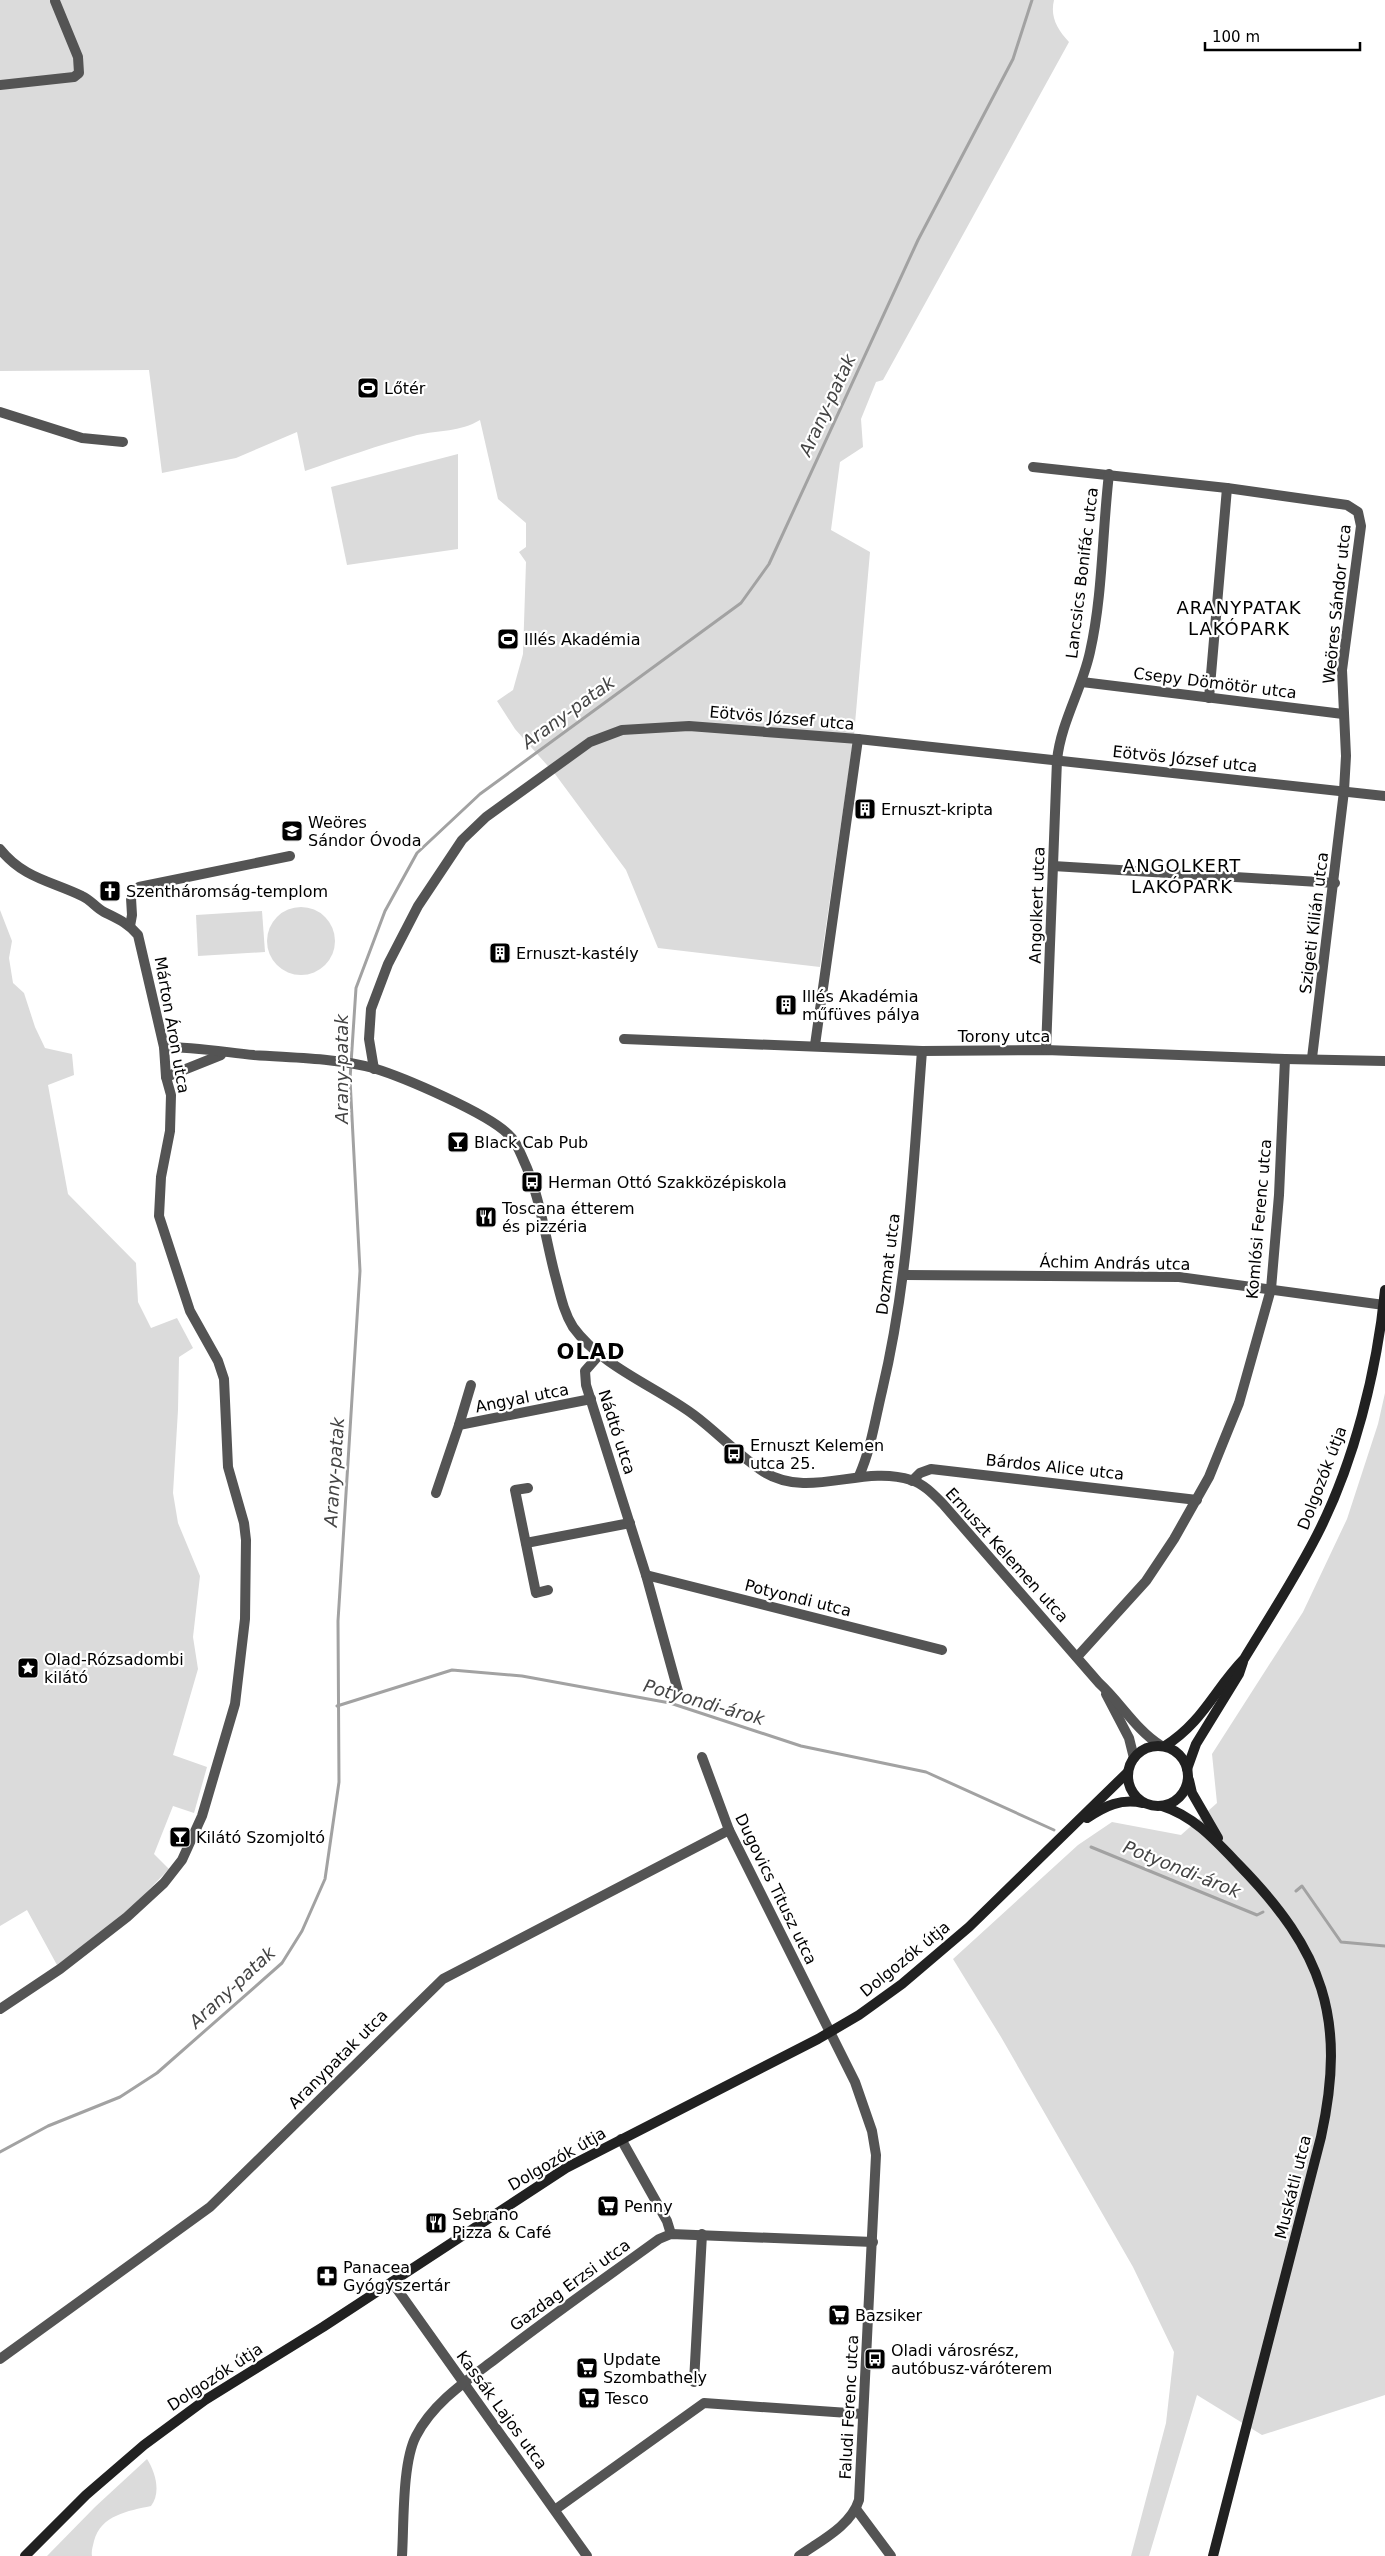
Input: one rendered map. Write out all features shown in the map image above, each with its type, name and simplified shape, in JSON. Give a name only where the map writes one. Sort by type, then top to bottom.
[{"type":"main road","name":"Dolgozók útja","points":[[1162,1746],[1187,1731],[1201,1716],[1230,1674],[1244,1659],[1304,1559],[1330,1506],[1350,1453],[1376,1356],[1385,1290]]},
{"type":"main road","name":"Dolgozók útja","points":[[1188,1774],[1196,1744],[1239,1674],[1244,1659]]},
{"type":"main road","points":[[1162,1746],[1180,1754],[1188,1774],[1180,1797],[1162,1806],[1144,1803],[1132,1793],[1128,1783],[1128,1772],[1134,1758],[1148,1747],[1162,1746]]},
{"type":"main road","name":"Dolgozók útja","points":[[24,2556],[86,2495],[174,2422],[206,2400],[392,2282],[566,2168],[859,2015],[924,1966],[1062,1836],[1071,1825],[1112,1790],[1128,1772]]},
{"type":"main road","name":"Muskátli utca","points":[[1188,1774],[1192,1793],[1225,1850]]},
{"type":"main road","name":"Dolgozók útja","points":[[1062,1836],[1096,1812],[1119,1801],[1131,1800],[1144,1803]]},
{"type":"main road","name":"Muskátli utca","points":[[1162,1806],[1186,1816],[1225,1850],[1278,1909],[1299,1939],[1316,1972],[1329,2022],[1331,2080],[1321,2137],[1213,2556]]},
{"type":"street","points":[[0,86],[74,77],[79,73],[78,58],[55,1]]},
{"type":"street","points":[[0,412],[82,438],[123,442]]},
{"type":"street","points":[[1033,467],[1228,488],[1209,698]]},
{"type":"street","name":"Lancsics Bonifác utca","points":[[1057,760],[1063,729],[1082,682],[1095,620],[1109,474]]},
{"type":"street","name":"Weöres Sándor utca","points":[[1228,488],[1347,505],[1352,506],[1358,512],[1361,526],[1342,670],[1346,756],[1344,791]]},
{"type":"street","name":"Csepy Dömötör utca","points":[[1082,682],[1343,714]]},
{"type":"street","name":"Eötvös József utca","points":[[370,1068],[369,1038],[371,1009],[398,942],[440,871],[462,840],[486,816],[590,742],[622,730],[689,726],[858,739],[1385,796]]},
{"type":"street","points":[[815,1045],[858,739]]},
{"type":"street","name":"Angolkert utca","points":[[1046,1050],[1057,760]]},
{"type":"street","name":"Szigeti Kilián utca","points":[[1312,1058],[1335,883],[1344,791]]},
{"type":"street","points":[[0,849],[20,868],[39,880],[82,896],[98,909],[130,926],[131,898],[139,887],[290,856]]},
{"type":"street","points":[[1053,866],[1335,883]]},
{"type":"street","name":"Márton Áron utca","points":[[0,2009],[60,1970],[128,1917],[164,1883],[182,1860],[197,1829],[235,1704],[245,1619],[247,1559],[244,1523],[228,1467],[224,1379],[218,1361],[190,1311],[160,1216],[161,1177],[170,1123],[171,1095],[166,1077],[164,1047],[143,950],[138,936],[130,926]]},
{"type":"street","name":"Torony utca","points":[[624,1038],[922,1051],[1046,1050],[1285,1059],[1385,1060]]},
{"type":"street","name":"Ernuszt Kelemen utca","points":[[164,1047],[325,1061],[370,1068],[409,1082],[491,1121],[515,1141],[530,1174],[564,1309],[583,1339],[600,1354],[691,1412],[764,1471],[794,1483],[830,1482],[859,1476],[890,1476],[912,1481],[943,1504],[1099,1683],[1114,1696],[1149,1738],[1162,1746]]},
{"type":"street","name":"Dozmat utca","points":[[859,1476],[866,1458],[888,1366],[904,1275],[922,1051]]},
{"type":"street","points":[[166,1077],[209,1058],[229,1053]]},
{"type":"street","name":"Komlósi Ferenc utca","points":[[1077,1657],[1146,1581],[1197,1500],[1240,1403],[1271,1288],[1279,1195],[1285,1059]]},
{"type":"street","name":"Áchim András utca","points":[[904,1275],[1179,1277],[1271,1288],[1384,1305]]},
{"type":"street","name":"Nádtó utca","points":[[600,1354],[585,1371],[586,1385],[646,1575],[678,1691]]},
{"type":"street","name":"Angyal utca","points":[[436,1493],[471,1385]]},
{"type":"street","name":"Angyal utca","points":[[459,1425],[591,1399]]},
{"type":"street","name":"Bárdos Alice utca","points":[[912,1481],[920,1473],[931,1469],[1197,1500]]},
{"type":"street","points":[[528,1488],[515,1490],[536,1593],[548,1590]]},
{"type":"street","points":[[526,1543],[630,1523]]},
{"type":"street","name":"Potyondi utca","points":[[646,1575],[942,1650]]},
{"type":"street","name":"Ernuszt Kelemen utca","points":[[1099,1683],[1130,1738],[1134,1758]]},
{"type":"street","name":"Dugovics Titusz utca","points":[[702,1757],[730,1830],[829,2032]]},
{"type":"street","name":"Aranypatak utca","points":[[0,2359],[210,2207],[443,1979],[730,1830]]},
{"type":"street","name":"Faludi Ferenc utca","points":[[829,2032],[855,2082],[872,2131],[876,2155],[874,2242],[859,2500],[856,2509]]},
{"type":"street","points":[[621,2140],[667,2221],[671,2234]]},
{"type":"street","name":"Gazdag Erzsi utca","points":[[402,2556],[408,2464],[411,2448],[423,2425],[462,2382],[551,2315],[585,2293],[659,2239],[671,2234],[702,2234],[874,2242]]},
{"type":"street","points":[[694,2382],[702,2234]]},
{"type":"street","name":"Kassák Lajos utca","points":[[392,2282],[462,2382],[556,2509],[587,2556]]},
{"type":"street","points":[[556,2509],[704,2403],[863,2414]]},
{"type":"street","points":[[799,2556],[845,2523],[856,2509],[891,2556]]},
{"type":"shaded area","points":[[0,0],[1054,0],[1054,17],[1061,32],[1069,42],[883,380],[876,382],[861,419],[863,447],[840,462],[831,530],[870,552],[854,735],[820,967],[658,948],[626,870],[555,774],[515,729],[497,701],[513,690],[523,654],[526,562],[519,552],[526,547],[526,523],[498,499],[480,420],[457,429],[425,433],[403,439],[305,471],[297,432],[236,458],[162,473],[149,370],[0,371]]},
{"type":"shaded area","points":[[458,454],[458,549],[347,565],[331,487]]},
{"type":"shaded area","points":[[301,907],[314,909],[325,917],[333,928],[335,941],[333,954],[325,965],[314,973],[301,975],[288,973],[277,965],[269,954],[267,941],[269,928],[277,917],[288,909]]},
{"type":"shaded area","points":[[0,910],[12,941],[9,958],[13,983],[24,993],[35,1027],[45,1048],[72,1054],[74,1075],[48,1085],[68,1194],[136,1263],[138,1302],[151,1328],[177,1318],[193,1348],[179,1357],[173,1493],[178,1523],[200,1576],[193,1637],[198,1669],[173,1755],[207,1767],[194,1813],[173,1806],[154,1854],[169,1869],[126,1913],[57,1965],[27,1910],[0,1926]]},
{"type":"shaded area","points":[[262,911],[265,952],[198,956],[196,915]]},
{"type":"shaded area","points":[[1385,1393],[1385,2395],[1262,2435],[1197,2395],[1149,2556],[1131,2556],[1166,2423],[1174,2352],[1133,2267],[1001,2037],[953,1959],[1078,1845],[1112,1822],[1181,1835],[1217,1803],[1212,1754],[1303,1612],[1347,1519],[1378,1424]]},
{"type":"shaded area","points":[[147,2459],[153,2470],[157,2489],[151,2506],[125,2512],[103,2525],[94,2541],[92,2556],[47,2556],[95,2507]]},
{"type":"waterway","name":"Arany-patak","points":[[0,2152],[48,2126],[120,2097],[157,2073],[282,1963],[302,1931],[325,1879],[339,1782],[338,1621],[360,1271],[350,1079],[356,988],[385,911],[417,853],[480,794],[741,603],[769,564],[918,240],[1013,59],[1032,0]]},
{"type":"waterway","name":"Potyondi-árok","points":[[337,1706],[452,1670],[522,1676],[670,1703],[801,1746],[926,1772],[1054,1830]]},
{"type":"waterway","name":"Potyondi-árok","points":[[1091,1847],[1257,1915],[1263,1912]]},
{"type":"waterway","name":"Potyondi-árok","points":[[1296,1891],[1302,1886],[1341,1942],[1385,1946]]},
{"type":"place","name":"Lőtér","points":[[368,388]]},
{"type":"place","name":"Illés Akadémia","points":[[508,639]]},
{"type":"place","name":"Ernuszt-kripta","points":[[865,809]]},
{"type":"place","name":"Weöres Sándor Óvoda","points":[[292,831]]},
{"type":"place","name":"Szentháromság-templom","points":[[110,891]]},
{"type":"place","name":"Ernuszt-kastély","points":[[500,953]]},
{"type":"place","name":"Illés Akadémia műfüves pálya","points":[[786,1005]]},
{"type":"place","name":"Black Cab Pub","points":[[458,1142]]},
{"type":"place","name":"Herman Ottó Szakközépiskola","points":[[532,1182]]},
{"type":"place","name":"Toscana étterem és pizzéria","points":[[486,1217]]},
{"type":"place","name":"Ernuszt Kelemen utca 25.","points":[[734,1454]]},
{"type":"place","name":"Olad-Rózsadombi kilátó","points":[[28,1668]]},
{"type":"place","name":"Kilátó Szomjoltó","points":[[180,1837]]},
{"type":"place","name":"Penny","points":[[608,2206]]},
{"type":"place","name":"Sebrano Pizza & Café","points":[[436,2223]]},
{"type":"place","name":"Panacea Gyógyszertár","points":[[327,2276]]},
{"type":"place","name":"Bazsiker","points":[[839,2315]]},
{"type":"place","name":"Oladi városrész, autóbusz-váróterem","points":[[875,2359]]},
{"type":"place","name":"Update Szombathely","points":[[587,2368]]},
{"type":"place","name":"Tesco","points":[[589,2398]]},
{"type":"district","name":"ARANYPATAK LAKÓPARK","points":[[1239,617]]},
{"type":"district","name":"ANGOLKERT LAKÓPARK","points":[[1182,875]]},
{"type":"district","name":"OLAD","points":[[591,1352]]}]
